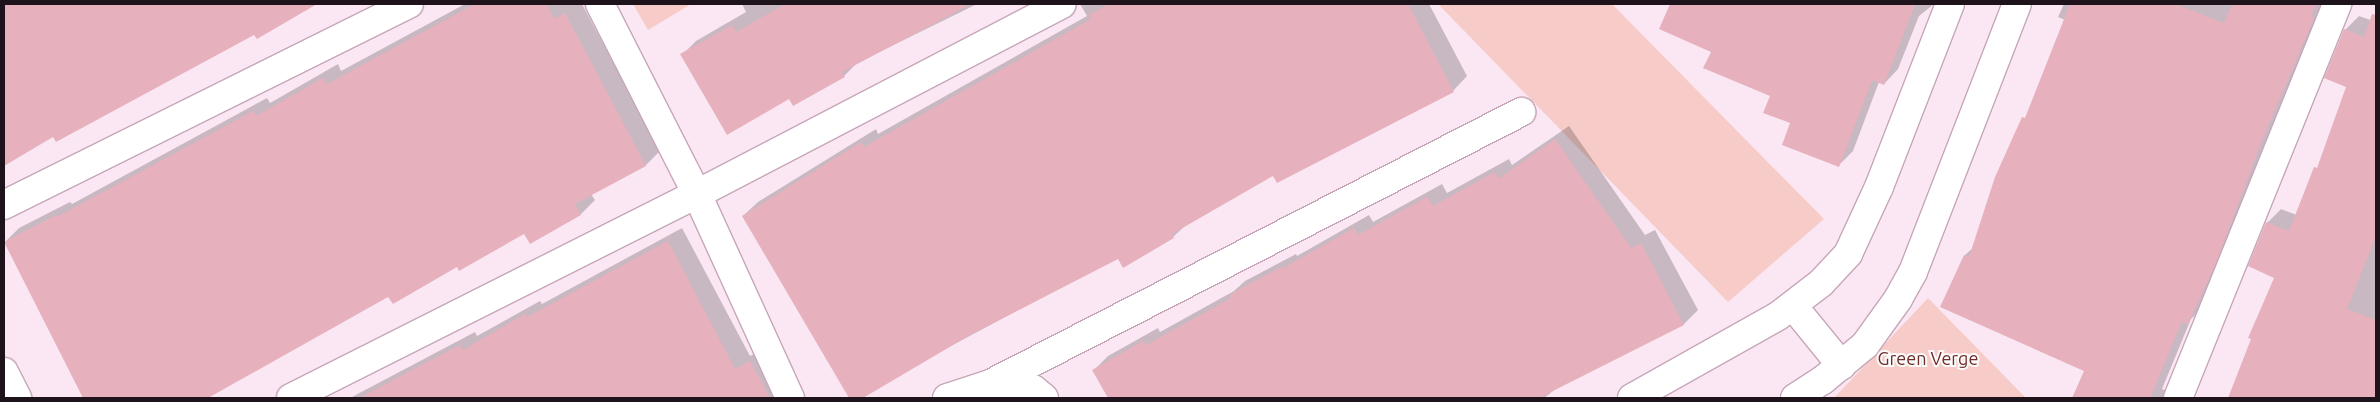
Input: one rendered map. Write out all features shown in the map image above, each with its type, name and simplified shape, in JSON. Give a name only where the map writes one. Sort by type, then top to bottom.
[{"type":"street","points":[[4,205],[409,4]]},
{"type":"street","points":[[600,4],[697,194],[790,398]]},
{"type":"street","points":[[291,398],[697,194],[1062,4]]},
{"type":"street","points":[[1632,398],[1754,333],[1793,306],[1821,283],[1848,254],[1879,187],[1950,4]]},
{"type":"street","points":[[1795,398],[1842,366],[1881,325],[1913,272],[2017,4]]},
{"type":"street","points":[[2178,398],[2337,4]]},
{"type":"street","points":[[947,398],[990,384],[1521,112]]},
{"type":"street","points":[[1793,306],[1842,366]]},
{"type":"street","points":[[4,372],[17,398]]},
{"type":"street","points":[[990,384],[1014,384],[1033,389],[1044,398]]},
{"type":"green space","points":[[633,4],[691,4],[648,30]]},
{"type":"green space","points":[[1438,4],[1612,4],[1824,219],[1728,302]]},
{"type":"green space","name":"Green Verge","points":[[1928,298],[2026,398],[1834,398]]},
{"type":"building","points":[[4,4],[317,4],[257,39],[254,35],[56,142],[53,137],[4,166]]},
{"type":"building","points":[[475,4],[546,4],[554,19],[565,13],[646,166],[575,204],[581,215],[530,244],[524,234],[459,271],[457,267],[393,304],[388,297],[208,398],[83,398],[4,242],[56,215],[57,217],[253,111],[256,116],[323,78],[327,84]]},
{"type":"building","points":[[785,4],[971,4],[842,72],[845,77],[793,106],[789,99],[727,135],[680,54],[732,25],[736,32]]},
{"type":"building","points":[[1109,4],[1408,4],[1454,92],[1277,183],[1273,176],[1172,234],[1174,238],[1123,268],[1118,259],[970,335],[863,398],[849,398],[742,216],[861,142],[864,147],[1091,19],[1089,15]]},
{"type":"building","points":[[1670,4],[1915,4],[1884,85],[1872,80],[1839,167],[1782,145],[1790,123],[1763,113],[1770,96],[1703,68],[1711,52],[1659,29]]},
{"type":"building","points":[[2070,4],[2175,4],[2224,23],[2232,4],[2316,4],[2311,17],[2314,18],[2262,140],[2217,260],[2188,324],[2182,321],[2150,398],[2072,398],[2084,371],[1940,307],[1964,255],[1969,257],[1995,177],[2022,117],[2025,118]]},
{"type":"building","points":[[2372,14],[2376,15],[2376,236],[2347,309],[2376,320],[2376,398],[2228,398],[2251,339],[2248,338],[2274,278],[2248,266],[2266,222],[2289,231],[2314,167],[2317,168],[2346,87],[2324,78],[2344,29],[2364,37]]},
{"type":"building","points":[[1555,139],[1631,248],[1641,243],[1684,325],[1539,398],[1108,398],[1092,370],[1143,341],[1146,345],[1231,298],[1229,295],[1281,267],[1282,269],[1354,228],[1358,235],[1427,197],[1433,206],[1495,172],[1498,179]]},
{"type":"building","points":[[668,241],[735,369],[750,361],[770,398],[359,398],[460,345],[463,350],[525,314],[527,317]]}]
